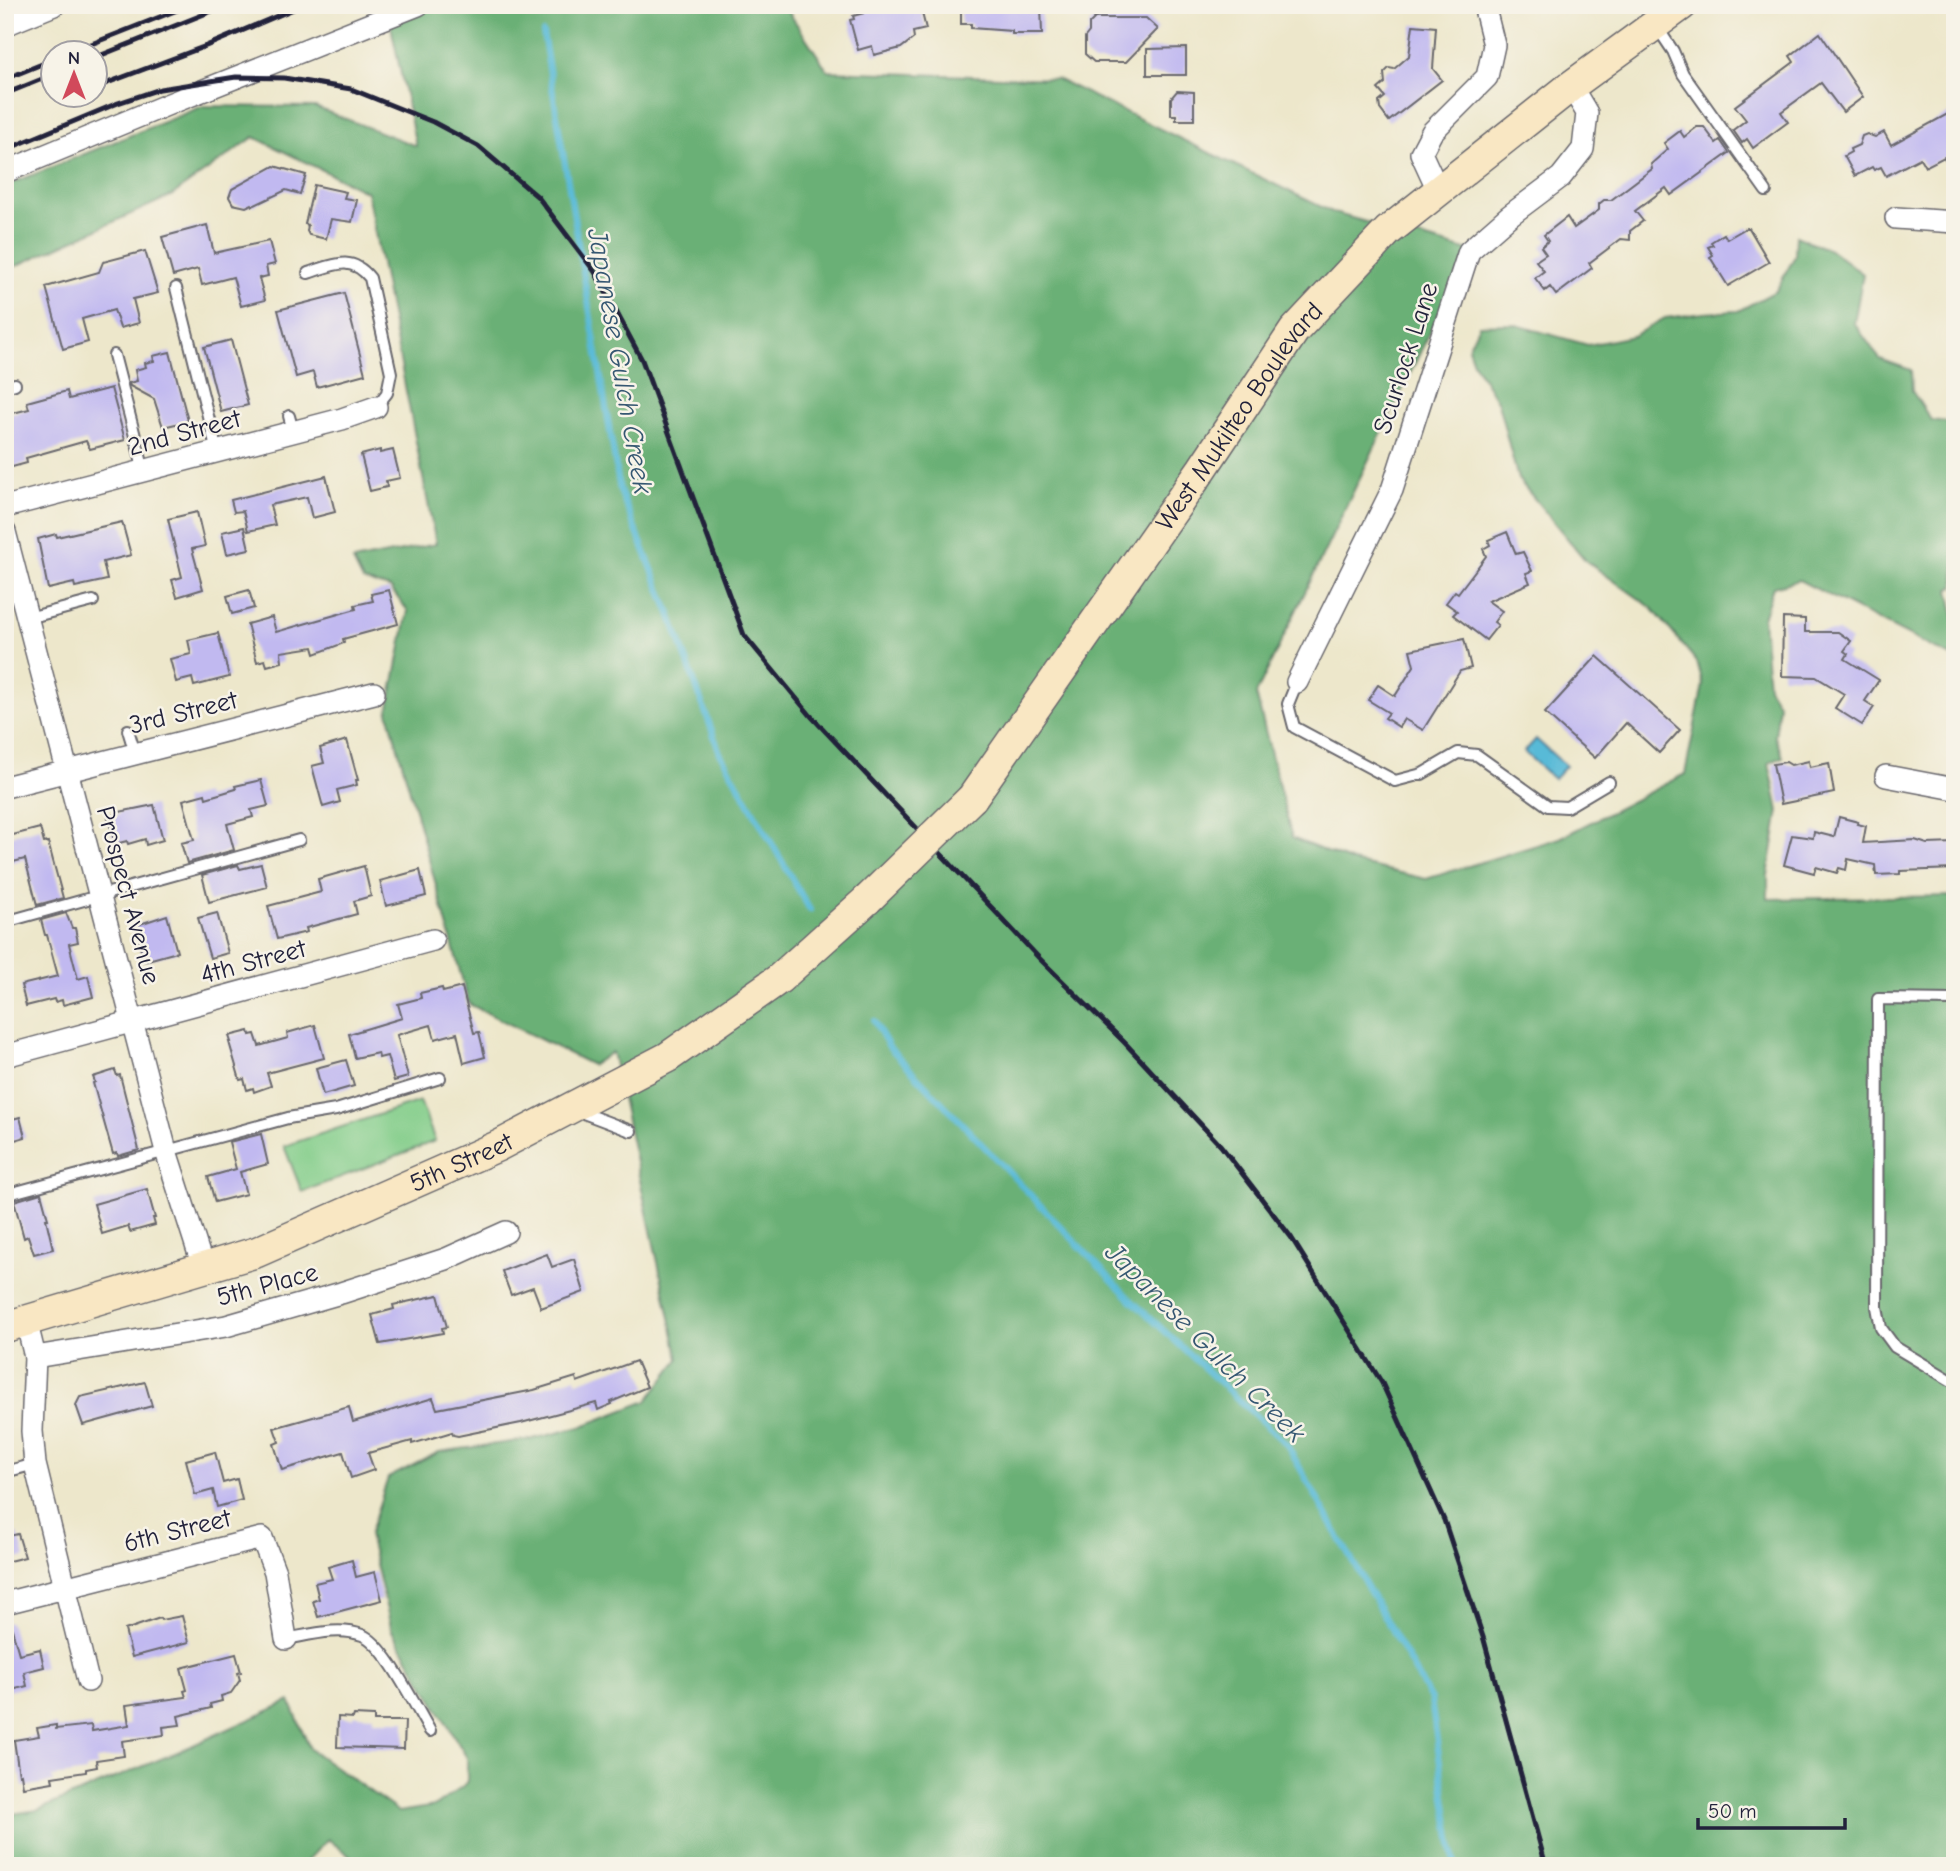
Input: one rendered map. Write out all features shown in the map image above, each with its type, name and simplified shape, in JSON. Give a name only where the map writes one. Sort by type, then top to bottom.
[{"type":"main road","name":"West Mukilteo Boulevard","points":[[868,899],[972,798],[1202,469],[1294,331],[1388,231],[1571,86],[1682,5]]},
{"type":"main road","name":"5th Street","points":[[16,1324],[204,1270],[270,1247],[498,1146],[668,1057],[779,979],[868,899]]},
{"type":"street","points":[[6,22],[54,5]]},
{"type":"street","points":[[5,172],[418,5]]},
{"type":"street","points":[[1438,190],[1421,153],[1432,132],[1487,77],[1494,46],[1484,5]]},
{"type":"street","name":"Scurlock Lane","points":[[1297,682],[1392,490],[1469,251],[1509,216],[1561,177],[1583,149],[1587,113],[1571,86]]},
{"type":"street","points":[[1896,218],[1955,222]]},
{"type":"street","name":"2nd Street","points":[[5,507],[217,452],[291,424],[342,419],[376,407]]},
{"type":"street","name":"Prospect Avenue","points":[[5,533],[166,1151],[204,1270]]},
{"type":"street","name":"3rd Street","points":[[5,787],[374,693]]},
{"type":"street","points":[[1886,776],[1955,789]]},
{"type":"street","name":"4th Street","points":[[5,1056],[433,940]]},
{"type":"street","name":"5th Place","points":[[35,1357],[226,1326],[446,1259],[506,1231]]},
{"type":"street","points":[[16,1324],[35,1357],[32,1431],[35,1464],[88,1681]]},
{"type":"street","name":"6th Street","points":[[5,1603],[262,1538],[275,1572],[286,1639]]},
{"type":"lane","points":[[1656,24],[1673,51],[1683,74],[1766,191]]},
{"type":"lane","points":[[308,273],[343,262],[362,268],[370,278],[391,373],[387,393],[376,407]]},
{"type":"lane","points":[[176,288],[217,452]]},
{"type":"lane","points":[[114,355],[144,471]]},
{"type":"lane","points":[[28,618],[93,601]]},
{"type":"lane","points":[[1297,682],[1288,704],[1294,727],[1395,782],[1422,774],[1458,753],[1477,755],[1548,806],[1567,807],[1609,782]]},
{"type":"lane","points":[[128,730],[135,753]]},
{"type":"lane","points":[[5,922],[299,840]]},
{"type":"lane","points":[[1955,1000],[1878,999],[1877,1307],[1881,1328],[1895,1348],[1955,1383]]},
{"type":"lane","points":[[5,1195],[288,1118],[336,1110],[440,1079]]},
{"type":"lane","points":[[572,1109],[631,1131]]},
{"type":"lane","points":[[5,1472],[35,1464]]},
{"type":"lane","points":[[286,1639],[321,1633],[348,1632],[362,1635],[384,1654],[429,1731]]},
{"type":"green space","points":[[447,5],[784,5],[828,71],[1057,79],[1334,213],[1469,251],[1256,694],[1292,838],[1352,862],[1426,879],[1560,838],[1685,774],[1703,685],[1697,662],[1652,608],[1586,561],[1518,479],[1498,403],[1473,362],[1468,348],[1479,325],[1513,324],[1588,345],[1633,336],[1665,318],[1738,311],[1776,291],[1795,256],[1796,236],[1832,251],[1863,274],[1854,323],[1880,359],[1911,370],[1912,391],[1931,420],[1955,423],[1955,586],[1949,590],[1955,624],[1953,658],[1799,580],[1773,587],[1763,618],[1768,687],[1779,705],[1775,737],[1783,757],[1769,763],[1779,811],[1768,875],[1768,899],[1955,896],[1955,1866],[357,1866],[357,1862],[328,1839],[302,1866],[5,1866],[5,1815],[38,1810],[180,1751],[290,1701],[310,1749],[399,1812],[435,1806],[467,1783],[467,1758],[392,1631],[369,1535],[388,1478],[439,1452],[533,1439],[580,1427],[647,1401],[679,1359],[612,1052],[592,1065],[469,1004],[388,712],[408,611],[390,588],[363,581],[353,561],[436,544],[367,192],[254,137],[171,196],[5,271],[5,186],[203,106],[315,107],[416,146],[389,17]]},
{"type":"green space","points":[[420,1101],[435,1141],[302,1192],[284,1146]]},
{"type":"water","points":[[1536,739],[1566,766],[1554,779],[1524,752]]},
{"type":"building","points":[[879,5],[880,10],[898,5],[920,5],[926,29],[913,32],[914,38],[901,48],[874,55],[872,46],[858,50],[850,20],[854,19],[853,16],[864,13],[863,9]]},
{"type":"building","points":[[1041,5],[1042,34],[1012,34],[1012,31],[971,28],[971,24],[961,24],[961,6]]},
{"type":"building","points":[[1095,18],[1146,18],[1158,29],[1126,62],[1094,62],[1085,54],[1085,37],[1089,32],[1089,24]]},
{"type":"building","points":[[1413,25],[1436,27],[1433,69],[1442,80],[1389,121],[1380,109],[1379,102],[1385,97],[1378,89],[1385,83],[1384,73],[1389,68],[1394,69],[1409,56]]},
{"type":"building","points":[[1820,33],[1863,97],[1843,112],[1821,83],[1781,112],[1788,122],[1753,148],[1747,139],[1742,143],[1733,130],[1746,120],[1735,106],[1794,62],[1790,56]]},
{"type":"building","points":[[1186,48],[1186,75],[1147,75],[1147,49]]},
{"type":"building","points":[[1177,91],[1194,92],[1194,120],[1176,120],[1176,115],[1171,115],[1171,98]]},
{"type":"building","points":[[1955,110],[1955,178],[1944,157],[1925,167],[1920,158],[1886,176],[1881,167],[1874,170],[1872,167],[1855,176],[1844,156],[1859,145],[1862,136],[1867,134],[1875,137],[1884,132],[1891,145]]},
{"type":"building","points":[[1697,127],[1704,127],[1716,143],[1720,140],[1729,153],[1671,195],[1666,188],[1635,211],[1643,221],[1630,231],[1630,240],[1621,239],[1589,263],[1592,268],[1556,295],[1550,287],[1545,291],[1535,278],[1544,271],[1536,261],[1546,254],[1541,247],[1548,241],[1544,235],[1567,217],[1574,228],[1599,210],[1599,204],[1604,200],[1611,200],[1652,169],[1651,164],[1668,149],[1664,143],[1680,131],[1684,137]]},
{"type":"building","points":[[274,166],[306,175],[300,194],[286,190],[253,206],[233,204],[229,197],[232,189]]},
{"type":"building","points":[[314,185],[346,192],[344,198],[357,200],[352,222],[331,219],[326,239],[309,235],[308,225],[305,224]]},
{"type":"building","points":[[207,225],[214,253],[269,241],[275,264],[266,266],[268,276],[259,278],[265,300],[241,306],[233,277],[202,285],[198,269],[173,276],[162,237]]},
{"type":"building","points":[[1749,228],[1769,262],[1728,286],[1710,257],[1713,255],[1708,247],[1724,234],[1727,239]]},
{"type":"building","points":[[145,251],[158,293],[133,299],[139,323],[120,328],[114,310],[82,319],[88,342],[63,349],[46,287],[99,272],[103,262]]},
{"type":"building","points":[[344,293],[365,374],[317,387],[313,372],[296,377],[278,310]]},
{"type":"building","points":[[231,340],[248,405],[221,412],[204,347]]},
{"type":"building","points":[[170,352],[188,421],[163,427],[154,399],[129,383],[137,381],[135,370],[154,361],[153,356]]},
{"type":"building","points":[[111,388],[125,440],[90,449],[86,441],[26,458],[27,463],[5,469],[5,415],[29,409],[27,402],[67,391],[69,399]]},
{"type":"building","points":[[380,450],[380,453],[393,450],[400,478],[386,481],[387,487],[370,491],[361,455]]},
{"type":"building","points":[[326,476],[335,512],[312,518],[307,497],[270,505],[275,525],[248,531],[243,511],[234,512],[231,500]]},
{"type":"building","points":[[197,512],[205,546],[192,549],[203,589],[177,597],[172,580],[182,577],[168,519]]},
{"type":"building","points":[[122,522],[131,555],[103,562],[107,580],[48,589],[38,539]]},
{"type":"building","points":[[244,527],[249,549],[227,554],[222,532]]},
{"type":"building","points":[[1507,532],[1516,554],[1523,552],[1532,571],[1526,573],[1530,583],[1488,601],[1502,611],[1494,622],[1498,625],[1486,640],[1453,615],[1457,611],[1446,603],[1455,591],[1458,593],[1486,556],[1483,549],[1490,545],[1488,540]]},
{"type":"building","points":[[249,590],[254,608],[232,614],[227,596]]},
{"type":"building","points":[[389,590],[398,624],[343,639],[344,643],[315,654],[313,647],[281,652],[282,662],[267,666],[265,660],[257,662],[247,624],[272,617],[276,632],[356,609],[355,605],[373,601],[371,594]]},
{"type":"building","points":[[1783,618],[1805,619],[1805,632],[1838,632],[1851,641],[1844,651],[1848,654],[1845,659],[1879,680],[1865,701],[1874,707],[1862,725],[1835,708],[1844,694],[1816,677],[1782,676]]},
{"type":"building","points":[[218,633],[229,677],[194,686],[192,678],[176,682],[170,659],[191,654],[188,640]]},
{"type":"building","points":[[1464,639],[1471,668],[1460,671],[1423,730],[1404,719],[1399,727],[1385,718],[1389,713],[1368,700],[1378,685],[1395,696],[1414,666],[1410,650]]},
{"type":"building","points":[[1597,656],[1680,730],[1659,753],[1626,723],[1595,758],[1545,713]]},
{"type":"building","points":[[347,740],[357,785],[337,790],[340,802],[323,807],[312,766],[324,763],[320,748]]},
{"type":"building","points":[[1809,761],[1810,767],[1829,763],[1834,793],[1781,804],[1773,764],[1786,762],[1791,765]]},
{"type":"building","points":[[261,780],[268,806],[251,810],[253,817],[227,824],[234,850],[187,863],[181,843],[194,840],[183,800],[205,794],[206,798],[236,789],[235,786]]},
{"type":"building","points":[[154,805],[163,840],[146,845],[145,839],[128,844],[127,841],[115,844],[108,817]]},
{"type":"building","points":[[1839,817],[1866,826],[1863,843],[1915,840],[1927,844],[1955,843],[1955,869],[1900,871],[1900,874],[1876,875],[1875,865],[1848,859],[1846,870],[1839,868],[1837,873],[1816,867],[1814,873],[1784,865],[1792,835],[1813,838],[1814,832],[1834,837]]},
{"type":"building","points":[[40,828],[44,843],[48,842],[63,898],[37,905],[25,859],[5,864],[5,837]]},
{"type":"building","points":[[261,864],[267,887],[209,902],[202,875],[238,865],[240,869]]},
{"type":"building","points":[[364,866],[371,896],[354,901],[357,914],[306,928],[307,932],[277,939],[268,906],[321,892],[318,879]]},
{"type":"building","points":[[420,870],[426,896],[386,906],[380,881]]},
{"type":"building","points":[[66,913],[72,928],[75,928],[78,942],[69,944],[78,979],[88,976],[93,997],[63,1005],[62,1000],[55,1002],[54,999],[26,1006],[21,985],[58,976],[41,920]]},
{"type":"building","points":[[217,913],[228,953],[210,958],[198,918]]},
{"type":"building","points":[[167,915],[177,952],[144,961],[134,926]]},
{"type":"building","points":[[462,987],[474,1033],[479,1032],[485,1057],[464,1063],[457,1033],[435,1039],[431,1025],[397,1035],[408,1077],[394,1081],[387,1056],[379,1058],[378,1053],[355,1058],[349,1034],[402,1018],[398,1004],[421,998],[420,993],[442,988],[443,992]]},
{"type":"building","points":[[315,1025],[324,1058],[267,1073],[271,1086],[254,1092],[253,1088],[247,1090],[244,1079],[240,1080],[229,1036],[249,1031],[250,1035],[255,1034],[259,1046],[288,1038],[287,1033]]},
{"type":"building","points":[[346,1060],[354,1086],[323,1095],[316,1068]]},
{"type":"building","points":[[115,1070],[117,1076],[120,1075],[139,1150],[118,1156],[117,1153],[113,1154],[93,1083],[93,1077]]},
{"type":"building","points":[[20,1117],[25,1137],[5,1143],[5,1121]]},
{"type":"building","points":[[261,1134],[268,1164],[240,1172],[246,1194],[215,1202],[208,1177],[236,1169],[229,1142]]},
{"type":"building","points":[[147,1189],[155,1225],[130,1232],[128,1226],[102,1234],[94,1204]]},
{"type":"building","points":[[41,1193],[53,1249],[34,1254],[28,1236],[24,1238],[14,1201]]},
{"type":"building","points":[[547,1254],[552,1267],[574,1259],[584,1292],[541,1308],[533,1287],[511,1295],[502,1271]]},
{"type":"building","points":[[438,1295],[447,1327],[442,1328],[443,1333],[380,1344],[372,1315],[394,1309],[393,1305]]},
{"type":"building","points":[[636,1361],[647,1387],[598,1410],[596,1403],[521,1423],[458,1436],[452,1432],[368,1453],[374,1470],[351,1478],[343,1452],[282,1470],[274,1444],[279,1442],[274,1428],[349,1407],[353,1422],[433,1398],[437,1409],[534,1390],[576,1377],[577,1382]]},
{"type":"building","points":[[145,1382],[152,1406],[83,1425],[76,1405],[80,1397]]},
{"type":"building","points":[[215,1452],[223,1483],[237,1479],[242,1500],[217,1507],[213,1490],[195,1495],[186,1460]]},
{"type":"building","points":[[18,1534],[25,1557],[5,1562],[5,1537]]},
{"type":"building","points":[[352,1560],[356,1577],[375,1572],[382,1600],[318,1617],[313,1601],[319,1599],[315,1583],[332,1579],[328,1567]]},
{"type":"building","points":[[182,1616],[189,1642],[132,1657],[125,1630],[160,1618]]},
{"type":"building","points":[[10,1622],[19,1654],[40,1649],[44,1667],[24,1672],[27,1686],[8,1691],[5,1682],[5,1623]]},
{"type":"building","points":[[236,1654],[241,1672],[238,1673],[240,1680],[231,1693],[221,1696],[222,1701],[210,1704],[211,1708],[178,1716],[180,1725],[163,1727],[164,1735],[122,1741],[124,1756],[96,1760],[97,1767],[86,1769],[86,1772],[52,1777],[53,1782],[23,1787],[14,1740],[39,1736],[37,1728],[56,1725],[56,1729],[91,1725],[92,1731],[129,1725],[126,1705],[186,1697],[184,1691],[187,1690],[181,1668]]},
{"type":"building","points":[[354,1715],[374,1716],[374,1721],[405,1721],[404,1749],[337,1747],[338,1717],[353,1718]]},
{"type":"waterway","name":"Japanese Gulch Creek","points":[[543,33],[620,491],[669,611],[720,753],[810,910]]},
{"type":"waterway","name":"Japanese Gulch Creek","points":[[874,1021],[889,1047],[1130,1299],[1287,1445],[1431,1700],[1455,1866]]},
{"type":"railway","points":[[106,38],[190,5]]},
{"type":"railway","points":[[108,52],[227,5]]},
{"type":"railway","points":[[108,83],[206,46],[303,5]]},
{"type":"railway","points":[[5,79],[38,66]]},
{"type":"railway","points":[[5,150],[118,103],[160,89],[236,77],[284,78],[351,89],[433,122],[478,146],[538,197],[595,272],[642,360],[744,635],[811,716],[1221,1146],[1291,1237],[1382,1383],[1444,1520],[1484,1640],[1546,1866]]},
{"type":"railway","points":[[5,94],[38,81]]}]
